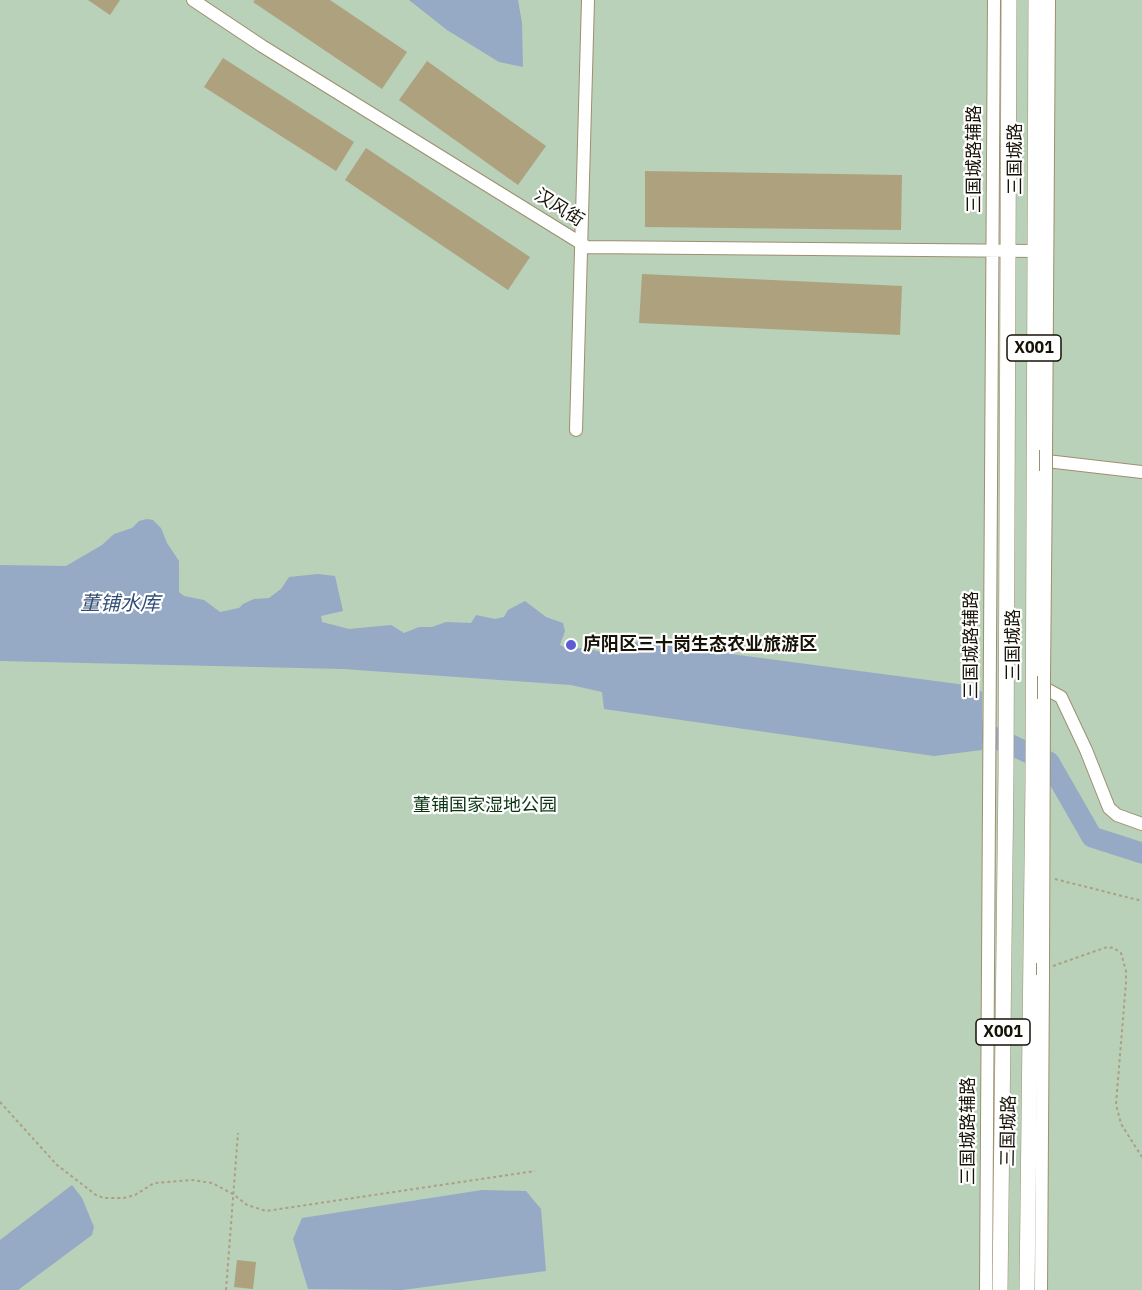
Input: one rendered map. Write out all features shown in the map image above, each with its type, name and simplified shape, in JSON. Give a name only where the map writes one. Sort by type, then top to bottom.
[{"type":"main road","name":"三国城路","points":[[1000,1290],[1006,689],[1000,251],[1009,0]]},
{"type":"main road","name":"三国城路","points":[[1027,1290],[1039,970],[1033,781],[1039,688],[1040,455],[1035,251],[1036,0]]},
{"type":"street","name":"汉风街","points":[[193,0],[262,46],[587,247],[1035,251]]},
{"type":"street","points":[[576,430],[588,0]]},
{"type":"street","name":"三国城路辅路","points":[[986,1290],[990,691],[1000,251],[994,0]]},
{"type":"street","points":[[1041,1290],[1039,970],[1044,716],[1039,688],[1046,471],[1040,455],[1048,0]]},
{"type":"street","points":[[1040,455],[1142,472]]},
{"type":"street","points":[[1039,688],[1061,697],[1086,750],[1108,808],[1117,815],[1142,824]]},
{"type":"path","points":[[1059,880],[1142,900]]},
{"type":"path","points":[[1039,970],[1099,949],[1114,948],[1121,953],[1126,970],[1126,982],[1116,1104],[1121,1124],[1142,1157]]},
{"type":"path","points":[[0,1102],[57,1165],[96,1195],[104,1198],[124,1198],[135,1195],[154,1183],[176,1180],[212,1183],[233,1194],[247,1205],[266,1211],[535,1171]]},
{"type":"path","points":[[226,1290],[238,1133]]},
{"type":"green space","name":"董铺国家湿地公园","points":[[0,0],[1142,0],[1142,1290],[0,1290]]},
{"type":"water","points":[[409,0],[518,0],[522,23],[523,67],[499,62],[447,30]]},
{"type":"water","name":"董铺水库","points":[[153,520],[161,528],[167,543],[179,561],[179,592],[184,596],[204,600],[220,612],[239,608],[254,599],[269,598],[281,589],[289,577],[318,574],[335,576],[343,611],[321,616],[322,622],[349,629],[391,625],[404,633],[419,627],[432,627],[446,622],[471,623],[476,615],[495,619],[504,617],[508,610],[525,601],[546,617],[563,623],[565,631],[560,645],[568,649],[585,648],[602,652],[615,645],[640,642],[973,686],[982,692],[982,750],[934,756],[604,709],[602,692],[571,685],[343,669],[0,661],[0,565],[66,566],[102,545],[114,534],[132,528],[139,521]]},
{"type":"water","points":[[72,1185],[82,1198],[94,1227],[92,1235],[18,1290],[0,1290],[0,1240]]},
{"type":"water","points":[[482,1190],[526,1191],[541,1209],[546,1271],[402,1290],[308,1289],[293,1239],[302,1218]]},
{"type":"building","points":[[88,0],[120,0],[110,15]]},
{"type":"building","points":[[255,0],[330,0],[407,52],[382,89],[253,2]]},
{"type":"building","points":[[223,58],[354,142],[336,171],[204,87]]},
{"type":"building","points":[[427,61],[546,146],[518,185],[399,100]]},
{"type":"building","points":[[366,148],[530,257],[508,290],[345,180]]},
{"type":"building","points":[[645,171],[902,175],[901,230],[645,227]]},
{"type":"building","points":[[642,274],[902,286],[900,335],[639,323]]},
{"type":"building","points":[[237,1260],[256,1262],[253,1289],[234,1287]]},
{"type":"waterway","points":[[971,727],[1049,762],[1092,837],[1142,853]]},
{"type":"place","name":"庐阳区三十岗生态农业旅游区","points":[[571,645]]}]
